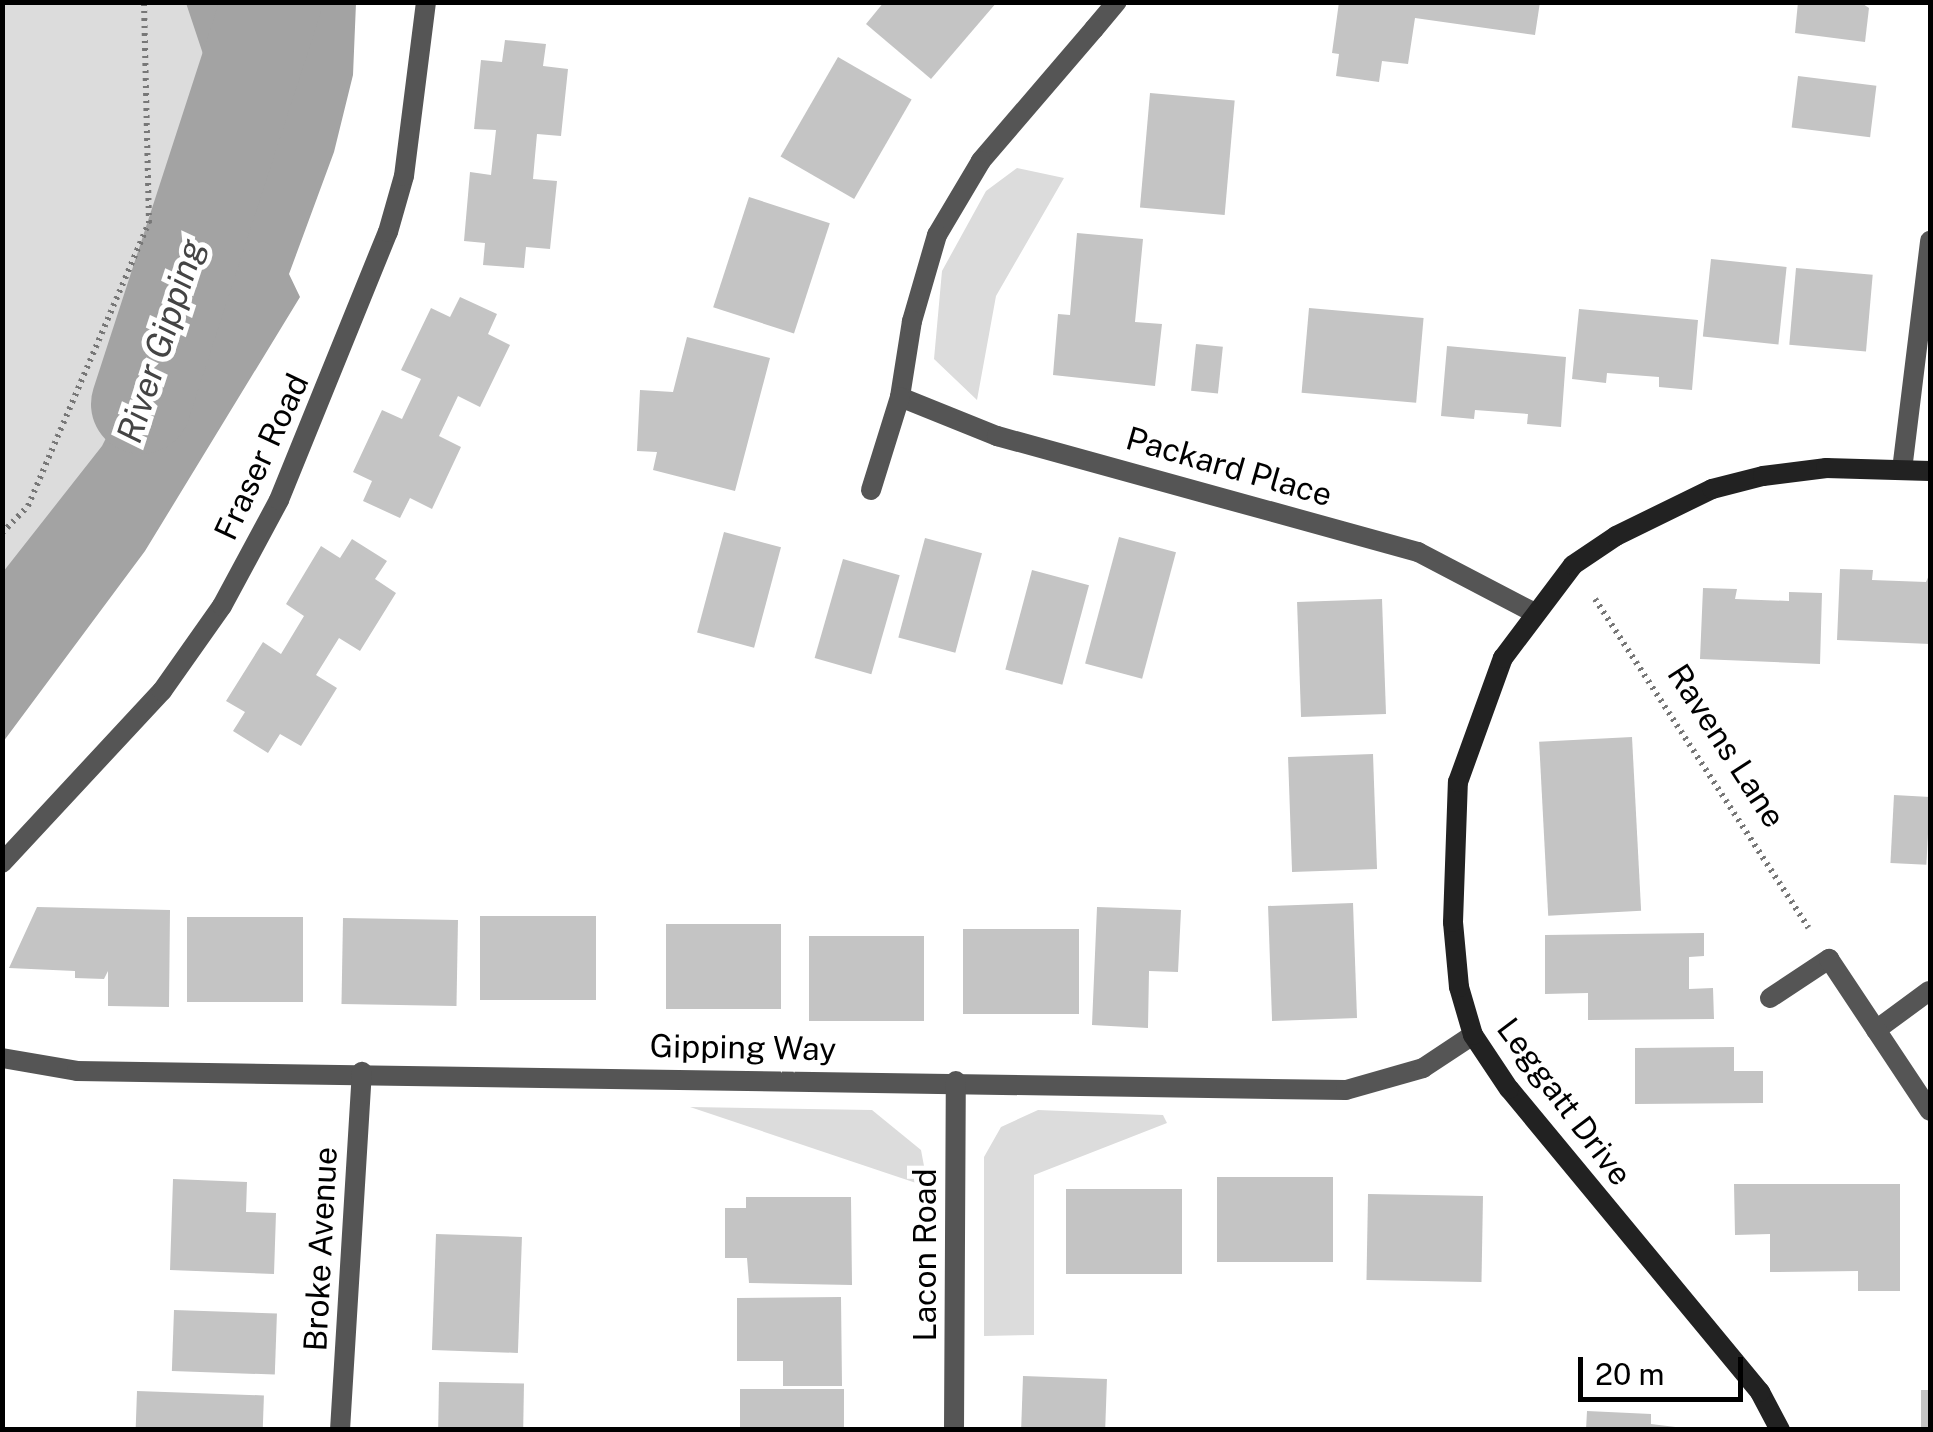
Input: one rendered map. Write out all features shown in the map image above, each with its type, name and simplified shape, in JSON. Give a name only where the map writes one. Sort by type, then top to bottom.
[{"type":"street","name":"Fraser Road","points":[[2,863],[162,690],[222,606],[279,500],[388,232],[404,176],[426,2]]},
{"type":"street","points":[[872,490],[900,397],[912,320],[937,235],[980,161],[1117,2]]},
{"type":"street","points":[[1902,470],[1930,240]]},
{"type":"street","name":"Packard Place","points":[[900,397],[997,436],[1418,552],[1533,612]]},
{"type":"street","name":"Leggatt Drive","points":[[1780,1430],[1760,1392],[1509,1089],[1472,1035],[1458,987],[1453,922],[1458,782],[1496,673],[1533,612],[1573,565],[1616,536],[1712,489],[1826,468],[1930,472]]},
{"type":"street","points":[[1770,998],[1829,959],[1930,1111]]},
{"type":"street","points":[[1876,1030],[1929,991]]},
{"type":"street","name":"Gipping Way","points":[[2,1058],[77,1071],[362,1072],[1346,1090],[1423,1068],[1472,1035]]},
{"type":"street","name":"Broke Avenue","points":[[340,1430],[362,1072]]},
{"type":"street","name":"Lacon Road","points":[[954,1430],[956,1081]]},
{"type":"path","points":[[2,533],[28,506],[148,223],[144,2]]},
{"type":"path","name":"Ravens Lane","points":[[1573,565],[1829,959]]},
{"type":"shaded area","points":[[3,3],[245,3],[76,541],[3,626]]},
{"type":"shaded area","points":[[1017,168],[1064,178],[996,296],[977,400],[934,359],[942,271],[986,191]]},
{"type":"shaded area","points":[[690,1107],[872,1110],[921,1150],[928,1187]]},
{"type":"shaded area","points":[[1038,1110],[1163,1115],[1167,1123],[1034,1175],[1034,1335],[984,1336],[984,1157],[1001,1127]]},
{"type":"water","points":[[186,3],[356,3],[353,75],[334,152],[289,274],[300,297],[145,551],[3,742],[3,572],[102,446],[166,319],[204,220],[219,152],[217,96]]},
{"type":"building","points":[[884,2],[997,2],[931,79],[866,24]]},
{"type":"building","points":[[1339,2],[1540,2],[1535,35],[1415,18],[1408,64],[1382,61],[1379,82],[1336,76],[1339,54],[1332,53]]},
{"type":"building","points":[[1798,2],[1860,2],[1869,8],[1865,42],[1795,33]]},
{"type":"building","points":[[505,40],[546,44],[543,66],[568,69],[561,136],[537,134],[533,179],[557,181],[550,249],[526,247],[524,268],[483,265],[485,243],[464,241],[470,172],[491,175],[496,130],[474,129],[481,60],[502,62]]},
{"type":"building","points":[[838,57],[912,100],[854,199],[780,157]]},
{"type":"building","points":[[1798,76],[1876,86],[1870,137],[1792,128]]},
{"type":"building","points":[[1150,93],[1235,100],[1225,215],[1140,208]]},
{"type":"building","points":[[749,197],[830,223],[794,334],[713,307]]},
{"type":"building","points":[[1077,233],[1143,239],[1135,322],[1162,324],[1155,386],[1053,375],[1058,314],[1070,315]]},
{"type":"building","points":[[1711,259],[1787,267],[1778,345],[1703,337]]},
{"type":"building","points":[[1796,268],[1873,275],[1866,351],[1789,345]]},
{"type":"building","points":[[460,297],[497,314],[488,334],[510,345],[480,407],[458,396],[439,436],[461,447],[432,509],[410,498],[400,518],[363,501],[372,481],[353,472],[382,410],[402,419],[421,379],[401,370],[431,308],[450,317]]},
{"type":"building","points":[[1309,308],[1424,318],[1416,403],[1302,393]]},
{"type":"building","points":[[1579,309],[1698,320],[1692,390],[1659,387],[1659,377],[1607,373],[1606,383],[1572,379]]},
{"type":"building","points":[[687,337],[770,358],[735,491],[653,470],[657,452],[637,451],[640,390],[673,392]]},
{"type":"building","points":[[1196,344],[1223,347],[1218,394],[1191,391]]},
{"type":"building","points":[[1447,346],[1566,357],[1561,427],[1527,424],[1528,414],[1475,410],[1474,419],[1441,416]]},
{"type":"building","points":[[724,532],[781,547],[754,648],[697,632]]},
{"type":"building","points":[[1119,537],[1176,552],[1142,679],[1085,664]]},
{"type":"building","points":[[925,538],[982,553],[955,653],[898,637]]},
{"type":"building","points":[[352,539],[387,561],[375,579],[396,593],[360,651],[339,638],[316,675],[337,688],[301,746],[280,734],[268,753],[233,731],[245,712],[226,701],[263,642],[281,654],[304,616],[286,604],[321,546],[340,558]]},
{"type":"building","points":[[843,559],[900,575],[871,674],[815,658]]},
{"type":"building","points":[[1840,569],[1873,570],[1872,580],[1926,582],[1930,573],[1930,644],[1837,640]]},
{"type":"building","points":[[1032,570],[1089,585],[1062,685],[1005,669]]},
{"type":"building","points":[[1703,588],[1737,589],[1735,599],[1789,601],[1789,592],[1822,593],[1820,664],[1700,659]]},
{"type":"building","points":[[1382,599],[1386,714],[1301,717],[1297,602]]},
{"type":"building","points":[[1632,737],[1641,911],[1548,916],[1539,742]]},
{"type":"building","points":[[1373,754],[1377,869],[1292,872],[1288,757]]},
{"type":"building","points":[[1894,795],[1930,797],[1926,865],[1890,863]]},
{"type":"building","points":[[1353,903],[1357,1018],[1272,1021],[1268,906]]},
{"type":"building","points":[[37,907],[170,910],[169,1007],[108,1006],[108,971],[104,979],[75,978],[75,971],[9,968]]},
{"type":"building","points":[[1097,907],[1181,910],[1178,972],[1149,971],[1148,1028],[1092,1025]]},
{"type":"building","points":[[480,916],[596,916],[596,1000],[480,1000]]},
{"type":"building","points":[[187,917],[303,917],[303,1002],[187,1002]]},
{"type":"building","points":[[343,918],[458,920],[456,1006],[341,1004]]},
{"type":"building","points":[[666,924],[781,924],[781,1009],[666,1009]]},
{"type":"building","points":[[963,929],[1079,929],[1079,1014],[963,1014]]},
{"type":"building","points":[[1704,933],[1704,956],[1689,957],[1689,989],[1713,988],[1714,1019],[1588,1020],[1588,993],[1545,994],[1545,935]]},
{"type":"building","points":[[809,936],[924,936],[924,1021],[809,1021]]},
{"type":"building","points":[[1734,1047],[1734,1071],[1763,1071],[1763,1103],[1635,1104],[1635,1048]]},
{"type":"building","points":[[1217,1177],[1333,1177],[1333,1262],[1217,1262]]},
{"type":"building","points":[[173,1179],[247,1182],[246,1212],[276,1213],[274,1274],[170,1270]]},
{"type":"building","points":[[1734,1184],[1900,1184],[1900,1291],[1858,1291],[1858,1271],[1770,1272],[1770,1234],[1735,1235]]},
{"type":"building","points":[[1066,1189],[1182,1189],[1182,1274],[1066,1274]]},
{"type":"building","points":[[1368,1194],[1483,1196],[1481,1282],[1366,1280]]},
{"type":"building","points":[[746,1197],[851,1197],[852,1285],[749,1283],[747,1258],[725,1258],[725,1208],[746,1208]]},
{"type":"building","points":[[436,1234],[522,1237],[518,1353],[432,1350]]},
{"type":"building","points":[[841,1297],[842,1386],[783,1386],[783,1361],[737,1361],[737,1298]]},
{"type":"building","points":[[174,1310],[277,1314],[275,1375],[172,1371]]},
{"type":"building","points":[[1023,1376],[1107,1379],[1105,1430],[1021,1430]]},
{"type":"building","points":[[439,1382],[524,1383],[523,1430],[438,1430]]},
{"type":"building","points":[[740,1389],[844,1389],[844,1430],[740,1430]]},
{"type":"building","points":[[1921,1390],[1930,1390],[1930,1430],[1921,1430]]},
{"type":"building","points":[[137,1391],[264,1395],[263,1430],[136,1430]]},
{"type":"building","points":[[1587,1411],[1651,1414],[1651,1424],[1700,1430],[1586,1430]]},
{"type":"waterway","name":"River Gipping","points":[[141,404],[272,2]]}]
